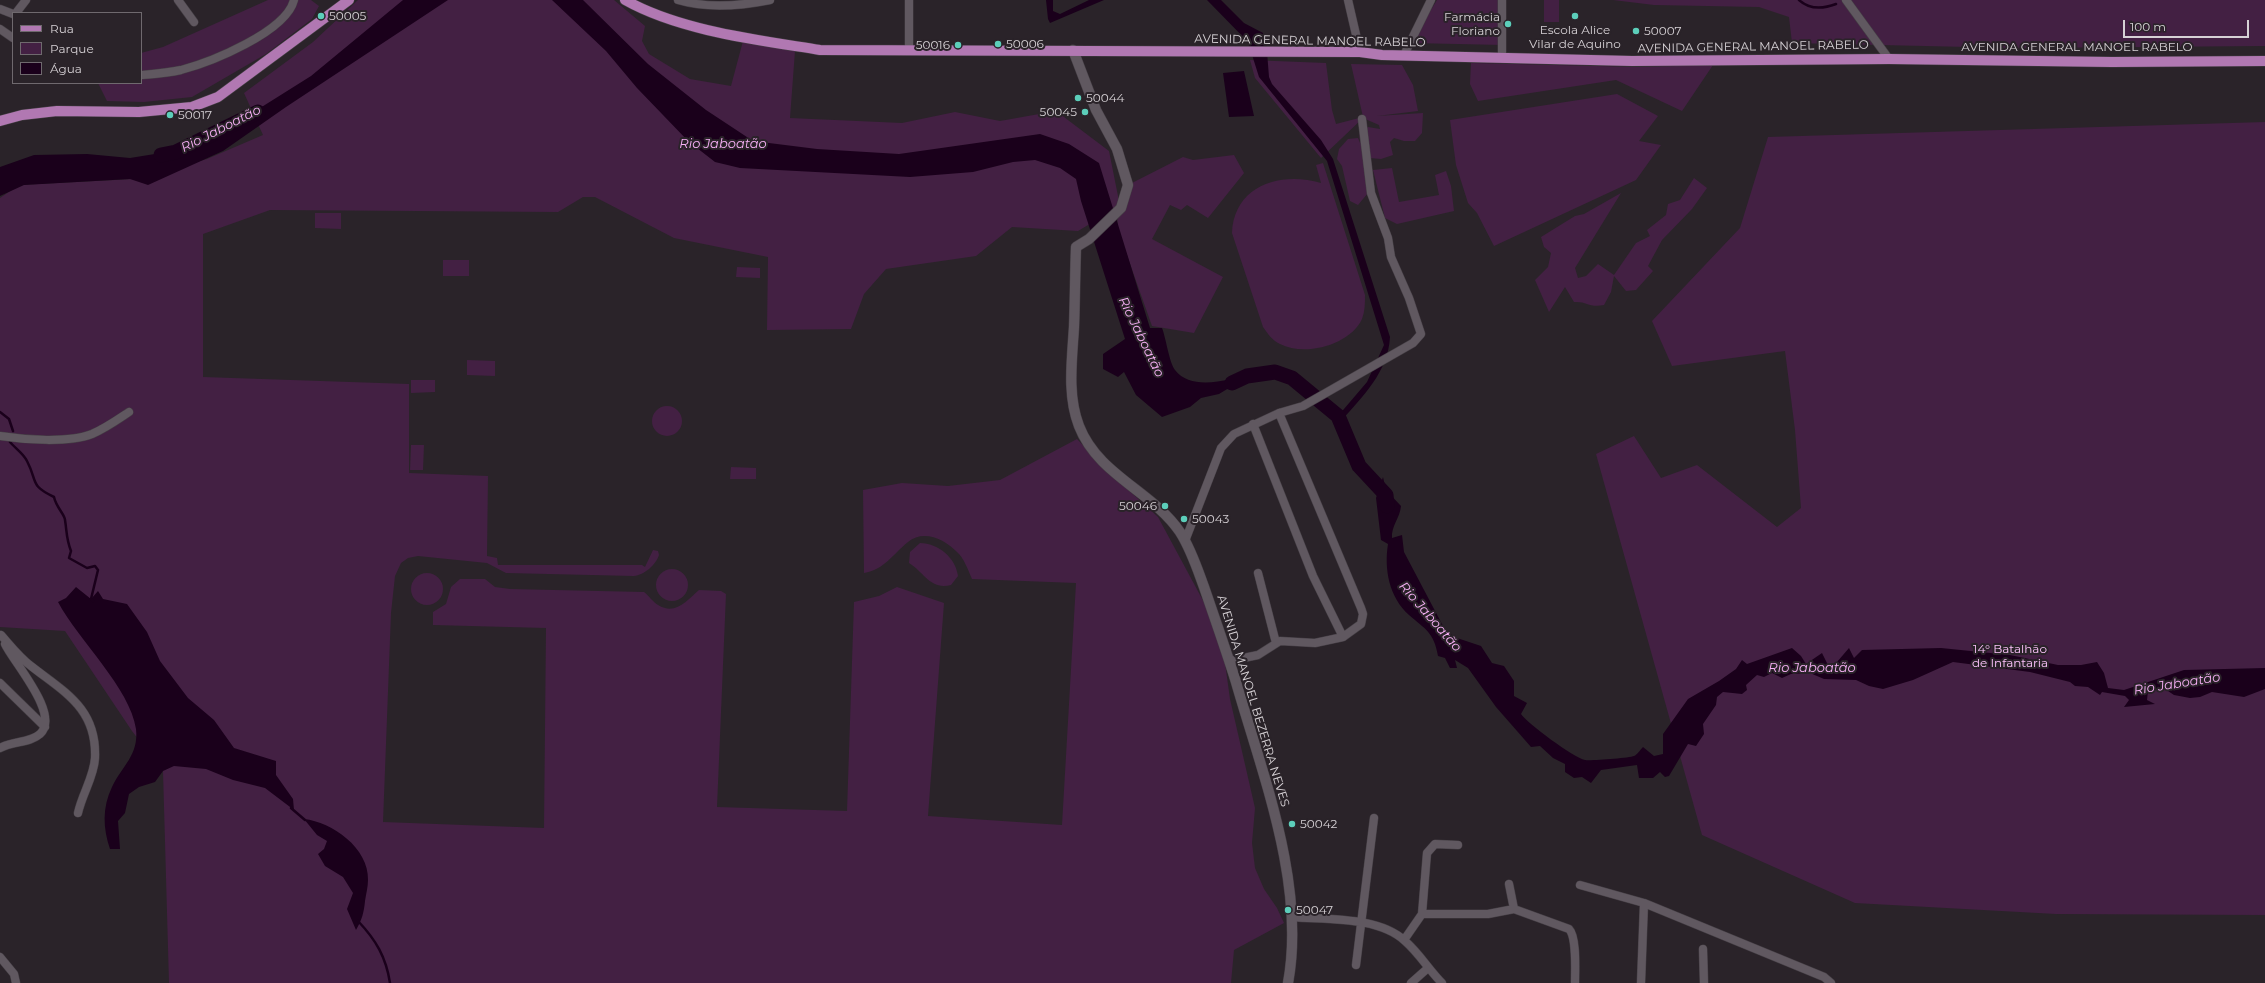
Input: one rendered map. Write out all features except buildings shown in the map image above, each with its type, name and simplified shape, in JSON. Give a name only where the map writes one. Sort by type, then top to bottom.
[{"type":"main road","points":[[0,121],[22,115],[57,111],[139,112],[192,107],[218,97],[349,0]]},
{"type":"main road","name":"AVENIDA GENERAL MANOEL RABELO","points":[[625,0],[671,21],[763,41],[820,50],[1073,50],[1269,53],[1360,52],[1404,55],[1632,61],[1888,59],[2112,62],[2265,61]]},
{"type":"street","points":[[17,12],[26,0]]},
{"type":"street","points":[[178,0],[194,22]]},
{"type":"street","points":[[142,75],[179,70],[220,56],[273,26],[290,9],[294,0]]},
{"type":"street","points":[[678,0],[703,4],[730,5],[770,0]]},
{"type":"street","points":[[704,0],[730,5]]},
{"type":"street","points":[[909,0],[909,49]]},
{"type":"street","points":[[1348,0],[1360,52]]},
{"type":"street","points":[[1404,55],[1431,0]]},
{"type":"street","points":[[1502,0],[1502,57]]},
{"type":"street","points":[[1846,0],[1888,59]]},
{"type":"street","points":[[0,9],[12,14]]},
{"type":"street","points":[[0,29],[12,37]]},
{"type":"street","name":"AVENIDA MANOEL BEZERRA NEVES","points":[[1073,50],[1096,110],[1117,149],[1128,185],[1121,208],[1089,239],[1076,247],[1071,376],[1073,405],[1078,425],[1087,444],[1098,457],[1116,474],[1156,504],[1171,519],[1185,541],[1221,634],[1277,826],[1292,917],[1292,962],[1288,983]]},
{"type":"street","points":[[1185,541],[1221,448],[1234,434],[1279,413],[1303,406],[1400,350],[1421,334],[1420,328],[1390,257],[1388,238],[1372,193],[1362,119]]},
{"type":"street","points":[[0,436],[46,440],[90,435],[111,425],[130,412]]},
{"type":"street","points":[[1229,661],[1258,655],[1276,643],[1293,641],[1315,643],[1344,637],[1361,624],[1363,614],[1361,608],[1279,413]]},
{"type":"street","points":[[1253,424],[1266,462],[1318,588],[1344,637]]},
{"type":"street","points":[[1258,573],[1276,643]]},
{"type":"street","points":[[0,632],[12,656],[43,707],[45,727],[41,734],[34,738],[16,741],[0,748]]},
{"type":"street","points":[[0,632],[30,665],[66,692],[88,717],[92,730],[95,759],[78,813]]},
{"type":"street","points":[[0,683],[45,727]]},
{"type":"street","points":[[1356,965],[1374,818]]},
{"type":"street","points":[[1404,940],[1422,914],[1428,853],[1435,844],[1458,845]]},
{"type":"street","points":[[1509,884],[1514,909]]},
{"type":"street","points":[[1580,885],[1644,904],[1824,977],[1831,983]]},
{"type":"street","points":[[1641,983],[1644,904]]},
{"type":"street","points":[[1422,914],[1488,914],[1514,909],[1569,929],[1572,932],[1573,940],[1575,983]]},
{"type":"street","points":[[1292,917],[1361,923],[1390,931],[1404,940],[1442,983]]},
{"type":"street","points":[[1703,949],[1704,983]]},
{"type":"street","points":[[0,957],[9,966],[18,982]]},
{"type":"street","points":[[1411,983],[1428,968]]},
{"type":"green space","points":[[268,0],[311,0],[319,6],[312,19],[266,54],[192,97],[144,102],[107,101],[98,84],[142,84],[142,53],[163,47]]},
{"type":"green space","points":[[358,0],[614,0],[645,26],[642,41],[649,54],[690,79],[731,86],[743,41],[795,51],[790,118],[902,123],[955,112],[1000,121],[1056,111],[1109,151],[1120,206],[1078,231],[1012,227],[976,256],[886,269],[864,294],[851,329],[767,330],[768,257],[674,238],[595,197],[583,197],[558,212],[270,210],[203,234],[203,377],[409,384],[409,473],[488,476],[487,556],[497,558],[498,565],[642,565],[645,567],[653,550],[658,551],[659,555],[652,566],[646,572],[634,576],[506,573],[487,563],[418,556],[408,558],[401,563],[395,576],[391,613],[383,822],[544,828],[546,628],[433,625],[433,612],[446,604],[451,587],[460,579],[485,579],[495,587],[510,589],[644,592],[658,605],[670,609],[676,608],[686,602],[699,590],[721,591],[726,594],[717,807],[847,811],[854,602],[879,596],[897,587],[944,603],[928,816],[1062,825],[1076,583],[972,579],[964,561],[952,547],[934,537],[927,536],[914,538],[883,565],[877,569],[864,573],[863,490],[902,483],[948,486],[1000,480],[1077,439],[1112,475],[1158,517],[1221,634],[1230,699],[1255,808],[1252,843],[1255,868],[1264,889],[1277,908],[1284,923],[1234,950],[1231,983],[169,983],[163,771],[132,731],[65,631],[0,627],[0,198],[19,185],[134,179],[207,159],[263,135],[244,93],[313,42]]},
{"type":"green space","points":[[1437,0],[1504,0],[1503,45],[1411,43]]},
{"type":"green space","points":[[1544,0],[1559,0],[1559,22],[1544,22]]},
{"type":"green space","points":[[1613,0],[2265,0],[2265,46],[2013,48],[1792,43],[1789,17],[1759,7],[1654,5]]},
{"type":"green space","points":[[1250,60],[1326,63],[1332,110],[1336,124],[1363,117],[1351,64],[1402,65],[1413,85],[1418,111],[1377,116],[1423,113],[1422,133],[1415,141],[1404,141],[1394,138],[1390,142],[1393,155],[1381,159],[1370,158],[1361,146],[1364,157],[1368,193],[1358,205],[1350,201],[1342,166],[1337,159],[1339,149],[1348,139],[1358,138],[1360,143],[1359,131],[1368,127],[1380,129],[1379,125],[1363,118],[1321,158],[1255,78]]},
{"type":"green space","points":[[1471,63],[1637,67],[1713,65],[1682,111],[1616,80],[1478,101],[1470,84]]},
{"type":"green space","points":[[1617,94],[1658,116],[1639,141],[1661,145],[1636,180],[1494,246],[1477,213],[1468,203],[1456,165],[1450,120]]},
{"type":"green space","name":"14° Batalhão de Infantaria","points":[[2265,122],[2265,915],[2056,914],[1855,903],[1702,835],[1596,454],[1634,436],[1661,478],[1697,465],[1777,527],[1801,508],[1795,430],[1785,351],[1672,366],[1652,321],[1740,228],[1768,137]]},
{"type":"green space","points":[[1234,155],[1244,173],[1208,218],[1187,205],[1181,210],[1170,205],[1152,239],[1223,277],[1194,333],[1152,326],[1118,230],[1117,213],[1128,185],[1183,157],[1193,160]]},
{"type":"green space","points":[[1323,163],[1365,295],[1364,310],[1362,319],[1356,328],[1348,336],[1337,342],[1314,349],[1290,348],[1275,341],[1263,327],[1232,233],[1235,217],[1241,203],[1250,193],[1262,186],[1276,181],[1290,179],[1321,183],[1316,165]]},
{"type":"green space","points":[[1392,168],[1399,202],[1439,195],[1435,175],[1446,171],[1451,186],[1454,211],[1397,224],[1385,218],[1373,170]]},
{"type":"green space","points":[[1694,178],[1707,188],[1692,209],[1662,240],[1648,266],[1653,271],[1636,290],[1626,291],[1614,276],[1611,292],[1604,305],[1595,306],[1582,302],[1574,302],[1565,287],[1549,312],[1535,280],[1548,267],[1551,253],[1544,247],[1541,237],[1575,216],[1584,214],[1621,193],[1575,268],[1578,278],[1586,276],[1598,264],[1614,275],[1636,243],[1650,236],[1647,230],[1666,215],[1668,204],[1680,200]]},
{"type":"green space","points":[[315,213],[341,213],[341,229],[315,228]]},
{"type":"green space","points":[[443,260],[469,260],[469,276],[443,276]]},
{"type":"green space","points":[[737,267],[760,268],[760,278],[736,277]]},
{"type":"green space","points":[[467,360],[495,361],[495,376],[467,375]]},
{"type":"green space","points":[[411,380],[435,380],[435,392],[411,393]]},
{"type":"green space","points":[[667,406],[678,410],[682,421],[678,432],[667,436],[656,432],[652,421],[656,410]]},
{"type":"green space","points":[[411,445],[424,445],[423,470],[410,470]]},
{"type":"green space","points":[[731,467],[756,468],[756,479],[730,479]]},
{"type":"green space","points":[[920,543],[939,549],[954,563],[958,576],[951,585],[944,586],[933,583],[909,563],[910,552]]},
{"type":"green space","points":[[669,569],[675,569],[685,576],[688,585],[687,591],[681,598],[675,601],[669,601],[659,594],[656,588],[656,582],[663,572]]},
{"type":"green space","points":[[424,573],[430,573],[440,580],[443,589],[442,595],[436,602],[430,605],[424,605],[414,598],[411,592],[411,586],[418,576]]},
{"type":"water","name":"Rio Jaboatão","points":[[403,0],[448,0],[286,107],[223,151],[148,185],[130,179],[24,185],[0,196],[0,167],[34,155],[87,154],[130,158],[198,147],[311,76]]},
{"type":"water","name":"Rio Jaboatão","points":[[552,0],[583,0],[648,64],[706,110],[753,141],[817,149],[899,154],[1040,134],[1069,144],[1099,163],[1150,328],[1162,328],[1175,370],[1182,377],[1191,381],[1201,382],[1222,381],[1252,374],[1219,394],[1201,398],[1190,407],[1162,417],[1136,395],[1124,372],[1118,377],[1103,369],[1103,354],[1125,339],[1081,201],[1076,179],[1060,168],[1035,160],[1013,162],[973,172],[910,177],[740,168],[715,162],[688,141],[637,88],[606,51]]},
{"type":"water","points":[[1046,0],[1053,0],[1053,11],[1060,14],[1089,0],[1104,0],[1050,23],[1048,19]]},
{"type":"water","points":[[1207,0],[1221,0],[1244,23],[1263,33],[1266,39],[1269,77],[1272,84],[1321,140],[1333,159],[1390,337],[1385,361],[1373,383],[1341,421],[1338,416],[1367,382],[1384,345],[1327,161],[1259,77],[1248,42]]},
{"type":"water","points":[[1244,71],[1254,116],[1229,117],[1223,73]]},
{"type":"water","points":[[1383,477],[1386,490],[1401,506],[1393,530],[1392,538],[1402,535],[1404,552],[1443,626],[1454,637],[1481,646],[1492,663],[1504,666],[1514,681],[1514,696],[1527,703],[1521,714],[1551,740],[1579,758],[1585,760],[1631,757],[1636,755],[1643,747],[1654,756],[1663,754],[1663,734],[1688,699],[1736,669],[1742,660],[1747,664],[1792,648],[1801,656],[1806,664],[1822,653],[1828,665],[1837,662],[1849,648],[1854,658],[1862,650],[1941,648],[2010,655],[2058,665],[2081,665],[2097,662],[2104,673],[2108,688],[2124,690],[2184,670],[2265,668],[2265,689],[2244,697],[2212,692],[2200,697],[2190,698],[2174,695],[2165,689],[2148,691],[2147,700],[2155,704],[2124,707],[2129,700],[2125,696],[2102,692],[2100,695],[2088,687],[2075,686],[2070,682],[2030,672],[1953,662],[1913,680],[1883,689],[1869,686],[1856,680],[1824,679],[1810,673],[1791,674],[1782,678],[1772,673],[1764,677],[1757,675],[1746,685],[1747,690],[1742,694],[1723,692],[1717,697],[1716,705],[1703,724],[1704,734],[1696,746],[1688,744],[1669,776],[1665,777],[1660,772],[1653,778],[1639,778],[1637,765],[1601,770],[1591,783],[1582,777],[1574,778],[1565,772],[1565,764],[1553,758],[1540,746],[1531,747],[1496,707],[1468,668],[1455,660],[1457,668],[1450,668],[1445,658],[1438,656],[1434,641],[1428,632],[1402,608],[1393,591],[1388,573],[1388,544],[1381,540],[1376,498]]},
{"type":"water","points":[[76,587],[91,599],[98,591],[103,599],[127,604],[147,632],[160,661],[188,698],[214,720],[234,748],[276,761],[276,775],[293,799],[294,810],[265,788],[233,780],[206,769],[174,766],[163,771],[155,782],[139,787],[129,794],[125,813],[118,821],[120,849],[110,849],[105,826],[106,803],[112,787],[129,760],[135,746],[136,729],[132,713],[124,697],[103,665],[78,633],[58,602],[66,598]]},
{"type":"water","points":[[304,819],[326,825],[337,831],[356,847],[362,857],[367,868],[368,883],[363,912],[356,930],[347,909],[353,893],[343,877],[325,866],[318,854],[324,849],[327,841],[317,835]]},
{"type":"waterway","points":[[1799,0],[1808,6],[1817,8],[1836,4]]},
{"type":"waterway","name":"Rio Jaboatão","points":[[161,155],[176,152],[258,112]]},
{"type":"waterway","name":"Rio Jaboatão","points":[[1232,383],[1247,376],[1275,372],[1292,378],[1338,416],[1359,466],[1386,495],[1387,506]]},
{"type":"waterway","points":[[0,412],[9,419],[13,431]]},
{"type":"waterway","points":[[10,442],[26,458],[37,486],[54,497],[64,516],[67,539],[71,551],[69,558],[87,568],[95,566],[98,570],[91,599],[93,601]]},
{"type":"waterway","points":[[291,808],[305,820]]},
{"type":"waterway","points":[[358,921],[379,949],[386,965],[390,983]]},
{"type":"place","name":"50005","points":[[321,16]]},
{"type":"place","name":"Escola Alice Vilar de Aquino","points":[[1575,16]]},
{"type":"place","name":"Farmácia Floriano","points":[[1508,24]]},
{"type":"place","name":"50007","points":[[1636,31]]},
{"type":"place","name":"50006","points":[[998,44]]},
{"type":"place","name":"50016","points":[[958,45]]},
{"type":"place","name":"50044","points":[[1078,98]]},
{"type":"place","name":"50045","points":[[1085,112]]},
{"type":"place","name":"50017","points":[[170,115]]},
{"type":"place","name":"50046","points":[[1165,506]]},
{"type":"place","name":"50043","points":[[1184,519]]},
{"type":"place","name":"50042","points":[[1292,824]]},
{"type":"place","name":"50047","points":[[1288,910]]}]
